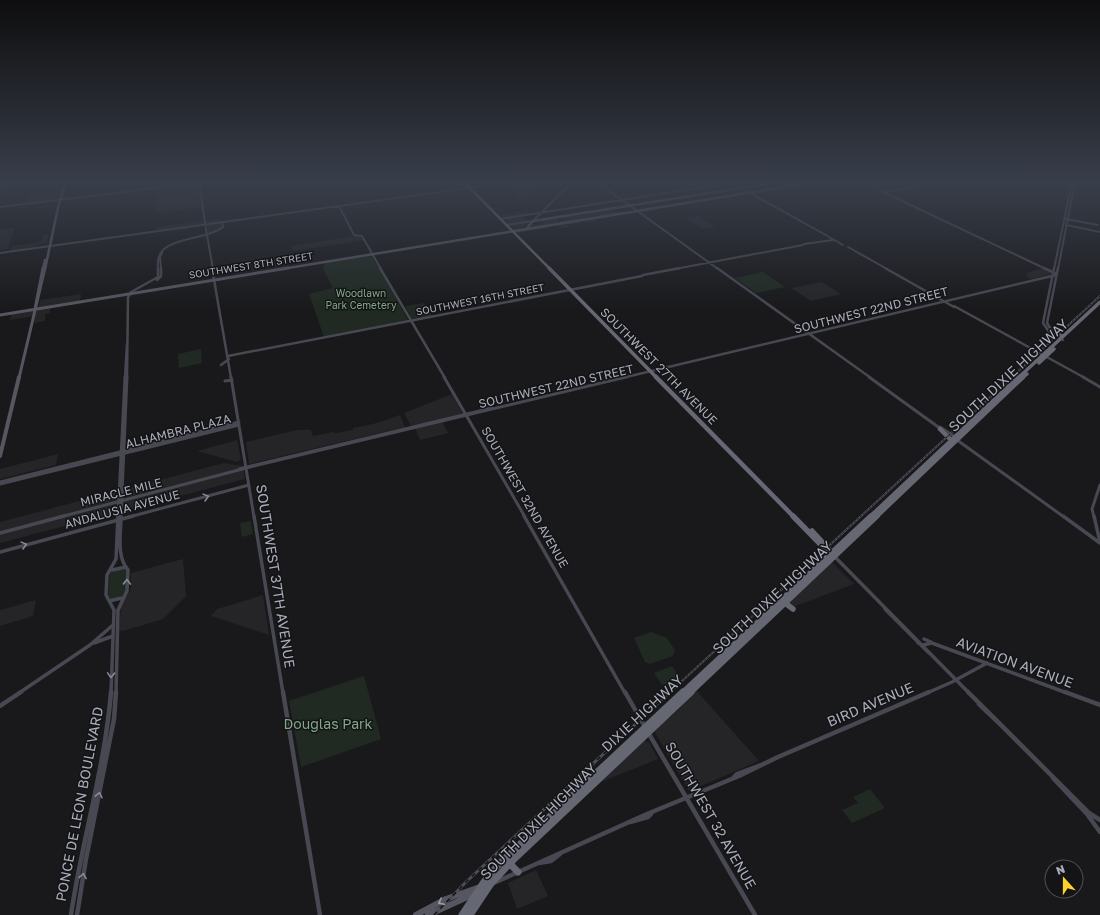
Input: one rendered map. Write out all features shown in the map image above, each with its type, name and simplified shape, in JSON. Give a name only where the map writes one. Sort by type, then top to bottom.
[{"type":"highway","name":"SOUTHWEST 27TH AVENUE","points":[[507,225],[832,555]]},
{"type":"highway","name":"SOUTH DIXIE HIGHWAY","points":[[900,493],[906,484],[1044,356],[1058,337],[1100,302]]},
{"type":"highway","name":"SOUTH DIXIE HIGHWAY","points":[[1058,337],[1100,305]]},
{"type":"highway","points":[[940,429],[955,439]]},
{"type":"highway","name":"SOUTH DIXIE HIGHWAY","points":[[832,555],[900,493],[955,439]]},
{"type":"highway","name":"SOUTHWEST 27TH AVENUE","points":[[787,508],[826,545],[832,555]]},
{"type":"highway","name":"SOUTH DIXIE HIGHWAY","points":[[470,915],[490,885],[511,862],[647,730],[785,603],[840,546],[853,536]]},
{"type":"highway","points":[[826,545],[832,547],[840,546]]},
{"type":"highway","name":"DIXIE HIGHWAY","points":[[478,890],[498,865],[647,730],[832,555]]},
{"type":"highway","points":[[785,603],[793,609]]},
{"type":"highway","points":[[511,862],[512,866],[518,872]]},
{"type":"highway","name":"SOUTH DIXIE HIGHWAY","points":[[462,915],[478,890]]},
{"type":"main road","points":[[0,456],[54,225]]},
{"type":"main road","points":[[167,230],[205,225]]},
{"type":"main road","name":"SOUTHWEST 37TH AVENUE","points":[[205,225],[229,358],[320,915]]},
{"type":"main road","points":[[0,253],[209,225]]},
{"type":"main road","points":[[219,225],[222,228]]},
{"type":"main road","points":[[138,291],[158,278],[160,270],[159,259],[161,253],[178,242],[212,235],[224,225]]},
{"type":"main road","name":"SOUTHWEST 32ND AVENUE","points":[[350,225],[356,235],[362,236],[373,254],[410,321],[466,415],[647,730]]},
{"type":"main road","points":[[525,228],[529,225]]},
{"type":"main road","name":"SOUTHWEST 8TH STREET","points":[[0,314],[547,225]]},
{"type":"main road","points":[[657,225],[1100,543]]},
{"type":"main road","points":[[806,225],[1100,386]]},
{"type":"main road","points":[[954,225],[1048,269],[1054,274]]},
{"type":"main road","points":[[1058,337],[1047,323],[1046,312],[1052,295],[1055,264],[1063,225],[1099,231]]},
{"type":"main road","points":[[1058,337],[1046,328],[1043,323],[1054,274],[1059,266],[1067,225]]},
{"type":"main road","points":[[49,246],[172,229]]},
{"type":"main road","points":[[151,233],[155,231]]},
{"type":"main road","name":"SOUTHWEST 16TH STREET","points":[[229,358],[709,262],[833,240]]},
{"type":"main road","points":[[1055,264],[1059,266]]},
{"type":"main road","name":"SOUTHWEST 22ND STREET","points":[[246,467],[1047,277],[1054,274]]},
{"type":"main road","name":"SOUTHWEST 22ND STREET","points":[[1030,281],[1054,274]]},
{"type":"main road","points":[[131,293],[158,278]]},
{"type":"main road","name":"PONCE DE LEON BOULEVARD","points":[[71,915],[79,861],[106,735],[110,702],[114,609],[106,595],[107,576],[116,560],[127,344],[127,298],[131,293]]},
{"type":"main road","points":[[1052,295],[1056,296]]},
{"type":"main road","points":[[1043,300],[1048,302]]},
{"type":"main road","points":[[1042,309],[1046,312]]},
{"type":"main road","points":[[1042,313],[1046,312]]},
{"type":"main road","points":[[221,364],[229,358]]},
{"type":"main road","points":[[849,362],[940,429]]},
{"type":"main road","points":[[225,382],[232,380]]},
{"type":"main road","name":"ALHAMBRA PLAZA","points":[[122,452],[166,443],[239,423]]},
{"type":"main road","name":"ALHAMBRA PLAZA","points":[[122,452],[169,439],[204,432]]},
{"type":"main road","points":[[166,443],[169,439]]},
{"type":"main road","points":[[0,483],[122,452]]},
{"type":"main road","name":"MIRACLE MILE","points":[[0,532],[246,467]]},
{"type":"main road","name":"ANDALUSIA AVENUE","points":[[0,552],[249,485]]},
{"type":"main road","points":[[1100,485],[1092,508],[1100,543]]},
{"type":"main road","name":"PONCE DE LEON BOULEVARD","points":[[77,915],[86,859],[113,726],[116,696],[118,610],[127,589],[128,570],[120,556],[119,520]]},
{"type":"main road","points":[[1092,537],[1098,537]]},
{"type":"main road","name":"SOUTHWEST 27TH AVENUE","points":[[832,555],[923,645],[929,653]]},
{"type":"main road","points":[[110,571],[117,568],[126,567]]},
{"type":"main road","points":[[109,601],[117,600],[125,596]]},
{"type":"main road","name":"SOUTHWEST 27TH AVENUE","points":[[876,598],[918,644],[956,679],[1052,777],[1097,819],[1100,832]]},
{"type":"main road","points":[[0,706],[90,645],[113,625]]},
{"type":"main road","points":[[90,645],[113,636]]},
{"type":"main road","name":"AVIATION AVENUE","points":[[924,639],[1100,705]]},
{"type":"main road","points":[[918,644],[923,645],[932,643]]},
{"type":"main road","name":"BIRD AVENUE","points":[[490,885],[539,863],[542,864],[558,857],[560,854],[630,822],[634,823],[648,817],[651,814],[686,798],[956,679],[987,663]]},
{"type":"main road","name":"SOUTHWEST 32 AVENUE","points":[[647,730],[755,915]]},
{"type":"main road","points":[[428,915],[490,885]]},
{"type":"main road","points":[[416,915],[446,899],[478,890]]},
{"type":"shaded area","points":[[174,225],[202,225],[187,227],[187,230],[182,231],[182,228],[156,230],[156,227]]},
{"type":"shaded area","points":[[207,225],[221,225],[221,228],[208,234]]},
{"type":"shaded area","points":[[510,225],[527,225],[523,228],[515,230]]},
{"type":"shaded area","points":[[530,225],[552,225],[545,226],[548,228],[517,233],[515,231],[528,229]]},
{"type":"shaded area","points":[[556,225],[570,225],[568,225],[569,227],[561,228]]},
{"type":"shaded area","points":[[696,225],[712,225],[716,227],[703,229]]},
{"type":"shaded area","points":[[15,228],[8,249],[0,250],[0,229]]},
{"type":"shaded area","points":[[49,234],[47,243],[36,245],[35,248],[10,251],[12,246],[41,242],[43,235]]},
{"type":"shaded area","points":[[361,236],[364,240],[294,251],[291,246]]},
{"type":"shaded area","points":[[1043,268],[1051,272],[1051,274],[1031,279],[1025,276],[1029,275],[1025,273]]},
{"type":"shaded area","points":[[822,282],[841,294],[811,301],[791,288]]},
{"type":"shaded area","points":[[81,294],[80,301],[51,306],[50,313],[45,314],[45,321],[34,323],[35,316],[10,320],[12,313],[38,309],[40,300]]},
{"type":"shaded area","points":[[452,394],[463,414],[441,419],[448,433],[420,440],[414,425],[411,426],[404,413]]},
{"type":"shaded area","points":[[400,415],[405,427],[249,464],[246,442],[297,430],[311,430],[313,436],[333,432],[336,433],[353,430],[353,428],[377,423]]},
{"type":"shaded area","points":[[237,440],[241,459],[237,462],[197,451]]},
{"type":"shaded area","points":[[58,454],[56,465],[0,479],[0,469]]},
{"type":"shaded area","points":[[224,463],[243,466],[245,479],[0,543],[0,522]]},
{"type":"shaded area","points":[[183,559],[186,596],[163,619],[123,631],[119,630],[121,607],[131,588],[131,573]]},
{"type":"shaded area","points":[[832,562],[854,584],[793,607],[788,603]]},
{"type":"shaded area","points":[[263,595],[269,635],[211,616],[217,609]]},
{"type":"shaded area","points":[[36,600],[33,616],[0,626],[0,610]]},
{"type":"shaded area","points":[[696,690],[759,761],[689,791],[654,731],[679,709]]},
{"type":"shaded area","points":[[643,741],[649,742],[658,759],[601,782]]},
{"type":"shaded area","points":[[536,870],[548,896],[517,909],[508,883]]},
{"type":"green space","name":"Woodlawn Park Cemetery","points":[[372,256],[408,320],[324,337],[309,294],[333,288],[323,269],[325,263]]},
{"type":"green space","points":[[763,272],[785,287],[756,293],[735,278]]},
{"type":"green space","points":[[424,303],[432,316],[412,319],[405,306]]},
{"type":"green space","points":[[201,349],[202,363],[179,368],[178,354]]},
{"type":"green space","points":[[251,521],[253,534],[242,537],[240,523]]},
{"type":"green space","points":[[126,569],[126,592],[123,596],[110,600],[108,597],[110,573],[113,570]]},
{"type":"green space","points":[[651,632],[667,638],[675,650],[673,656],[650,664],[645,662],[634,638]]},
{"type":"green space","points":[[672,666],[680,678],[668,686],[662,685],[654,673]]},
{"type":"green space","name":"Douglas Park","points":[[364,676],[381,739],[301,767],[289,701]]},
{"type":"green space","points":[[870,789],[885,808],[852,823],[842,810],[858,803],[853,797]]},
{"type":"railway","points":[[669,693],[1100,296]]},
{"type":"railway","points":[[434,915],[466,882],[670,692]]}]
